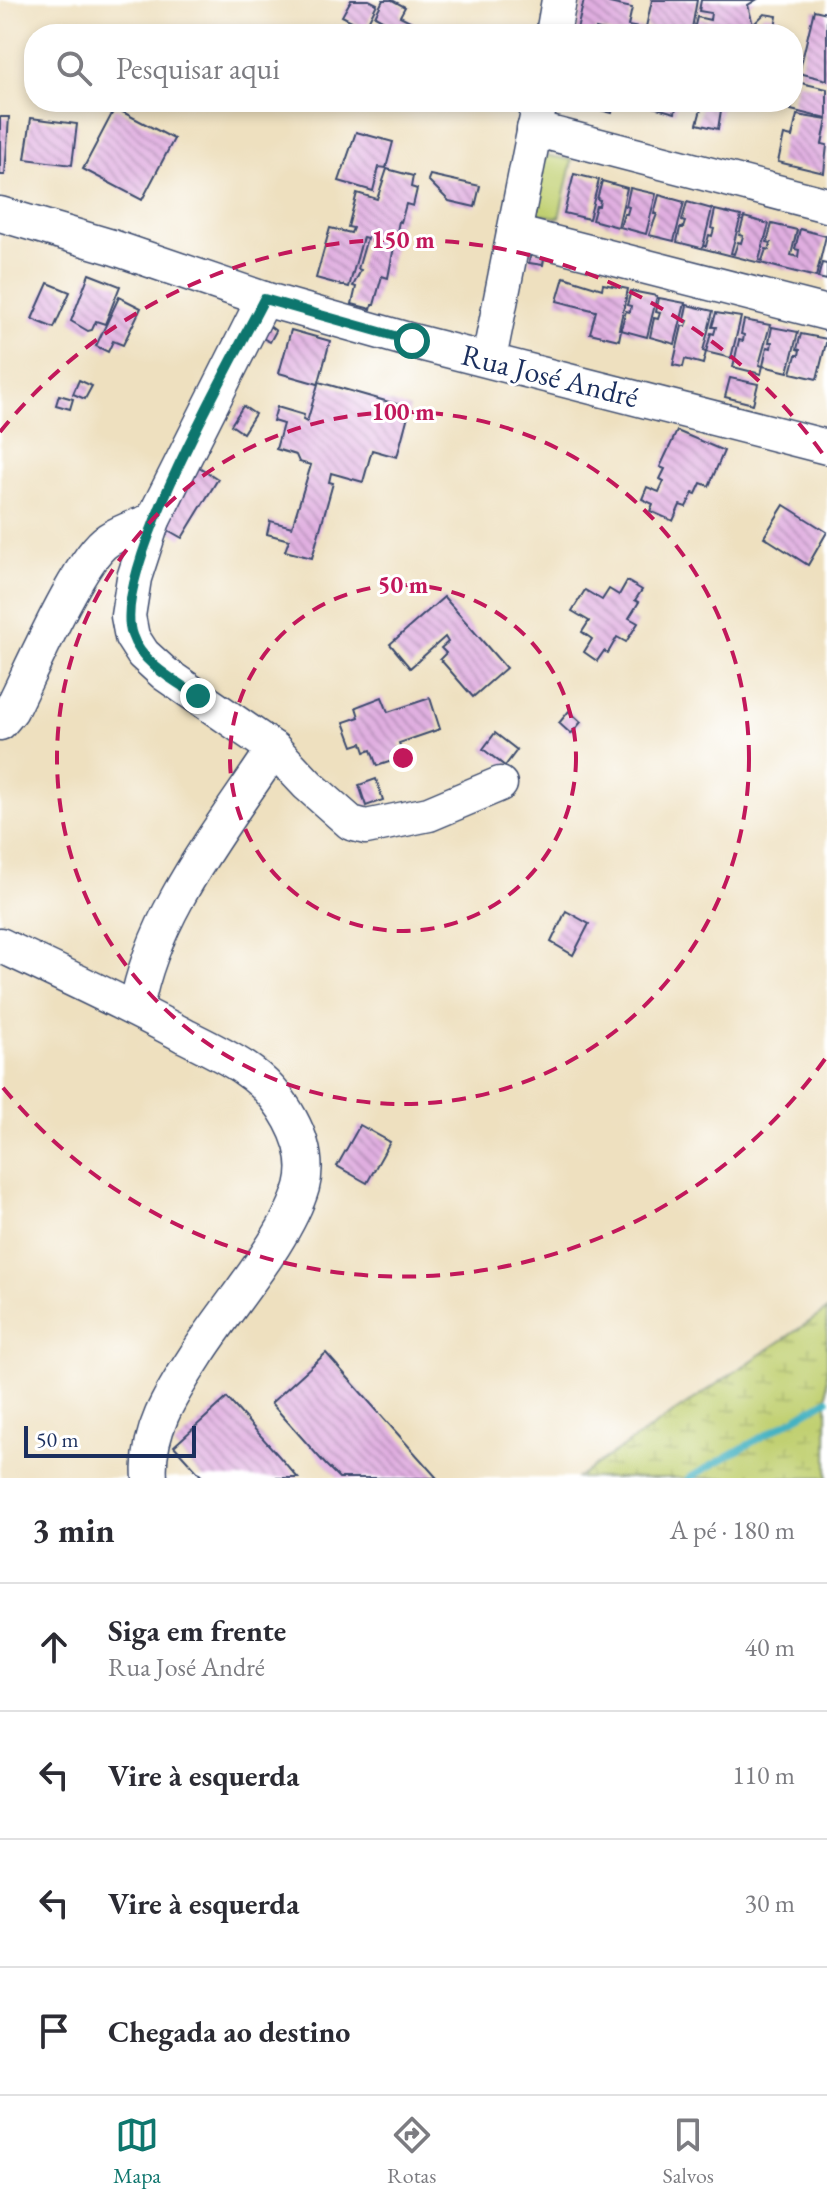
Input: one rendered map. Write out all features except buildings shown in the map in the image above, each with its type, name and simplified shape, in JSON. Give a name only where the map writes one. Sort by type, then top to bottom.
[{"type":"street","points":[[555,24],[559,0]]},
{"type":"street","points":[[489,359],[537,115],[827,205]]},
{"type":"street","name":"Rua José André","points":[[0,214],[112,247],[264,299],[412,341],[827,447]]},
{"type":"street","points":[[514,233],[827,313]]},
{"type":"street","points":[[264,299],[153,520],[134,578],[128,616],[132,637],[143,654],[165,674],[274,749],[334,810],[351,823],[366,827],[429,814],[500,784]]},
{"type":"street","points":[[0,723],[11,710],[75,583],[94,552],[108,540],[153,520]]},
{"type":"street","points":[[136,1009],[151,953],[185,885],[274,749]]},
{"type":"street","points":[[0,945],[136,1009],[245,1069],[274,1095],[291,1119],[305,1163],[302,1185],[288,1221],[168,1400],[152,1439],[150,1478]]},
{"type":"green space","points":[[545,155],[572,160],[559,218],[532,212]]},
{"type":"green space","points":[[827,1310],[827,1478],[577,1478]]},
{"type":"waterway","points":[[689,1478],[827,1400]]},
{"type":"route","points":[[198,696],[165,674],[143,654],[132,637],[128,616],[134,578],[153,520],[264,299],[412,341]]}]
